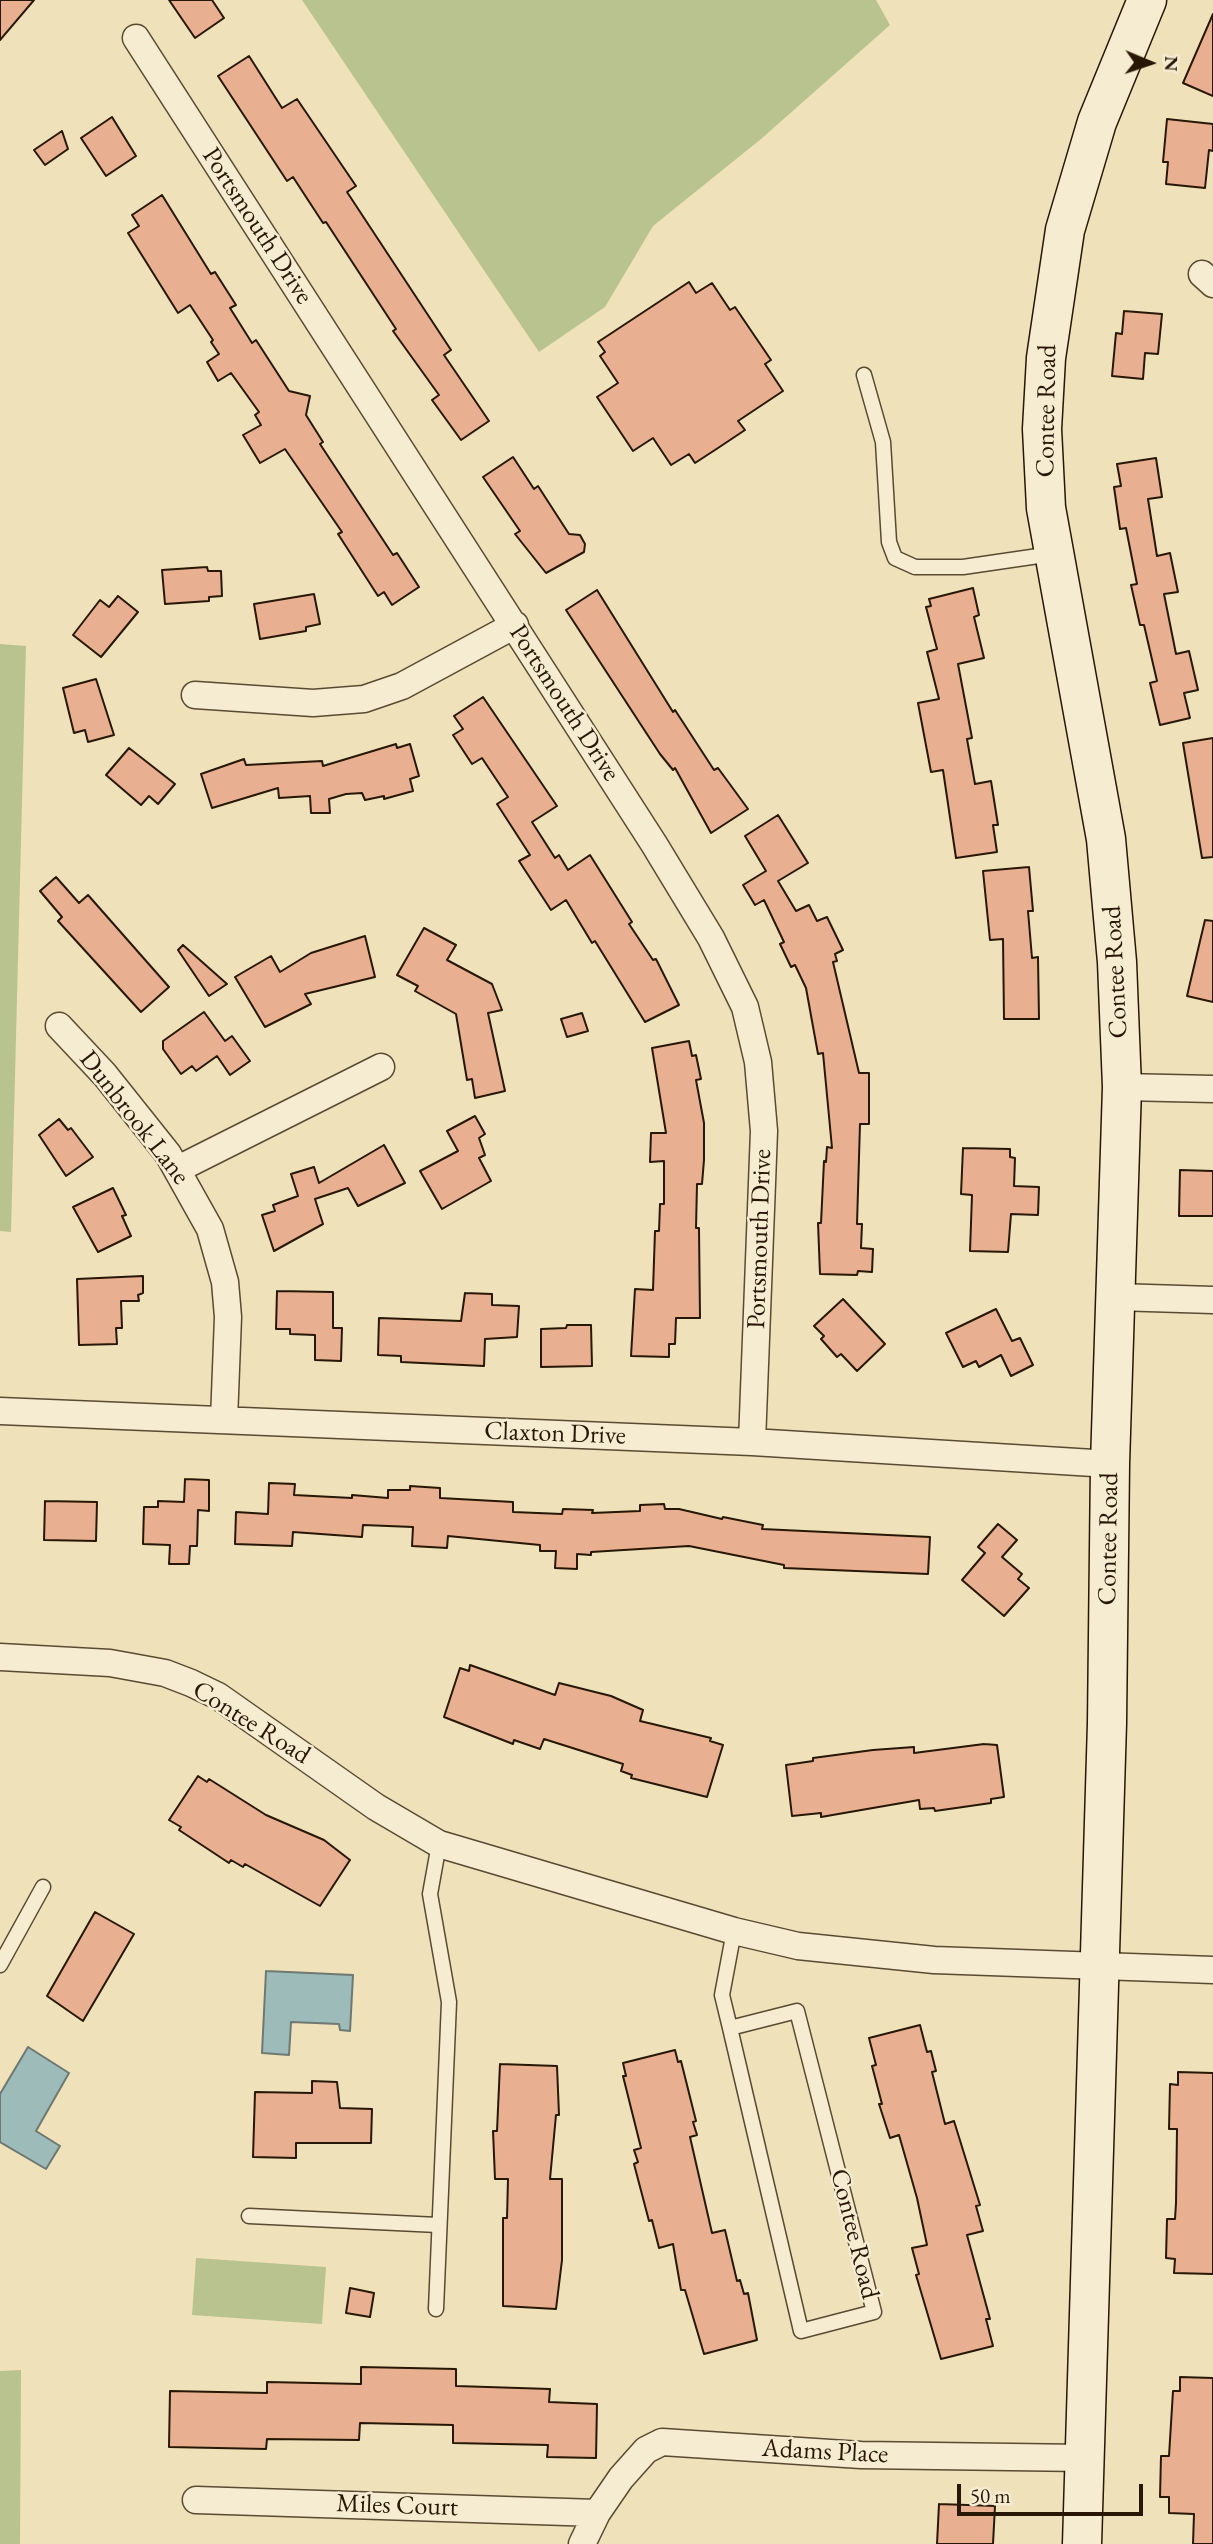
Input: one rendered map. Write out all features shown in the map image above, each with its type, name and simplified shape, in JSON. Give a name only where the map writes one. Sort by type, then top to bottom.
[{"type":"street","name":"Contee Road","points":[[1082,2544],[1107,1723],[1110,1464],[1122,1087],[1118,962],[1106,839],[1046,508],[1042,429],[1046,358],[1065,230],[1097,122],[1147,0]]},
{"type":"street","name":"Portsmouth Drive","points":[[136,38],[514,625],[711,938],[745,1007],[752,1030],[762,1091],[764,1131],[752,1442]]},
{"type":"street","points":[[195,695],[313,703],[364,699],[402,685],[514,625]]},
{"type":"street","name":"Dunbrook Lane","points":[[59,1026],[105,1075],[178,1169],[210,1230],[225,1282],[228,1317],[224,1420]]},
{"type":"street","points":[[178,1169],[381,1067]]},
{"type":"street","points":[[1122,1087],[1213,1089]]},
{"type":"street","points":[[1116,1297],[1213,1300]]},
{"type":"street","name":"Claxton Drive","points":[[0,1411],[752,1442],[1110,1464]]},
{"type":"street","name":"Contee Road","points":[[0,1657],[110,1663],[165,1673],[191,1683],[228,1703],[376,1807],[439,1844],[734,1931],[798,1945],[870,1954],[1099,1966]]},
{"type":"street","points":[[1099,1966],[1213,1970]]},
{"type":"street","name":"Adams Place","points":[[582,2544],[597,2513],[621,2478],[646,2450],[662,2442],[861,2455],[1085,2458]]},
{"type":"street","name":"Miles Court","points":[[196,2500],[597,2513]]},
{"type":"lane","points":[[864,375],[883,442],[889,542],[895,558],[915,567],[963,567],[1054,554]]},
{"type":"lane","points":[[436,2309],[449,2002],[430,1894],[439,1844]]},
{"type":"lane","points":[[0,1965],[43,1887]]},
{"type":"lane","name":"Contee Road","points":[[730,2028],[797,2011],[874,2312],[801,2331],[722,1996],[734,1931]]},
{"type":"lane","points":[[249,2216],[438,2225]]},
{"type":"green space","points":[[302,0],[876,0],[890,25],[761,139],[653,226],[605,307],[539,352]]},
{"type":"green space","points":[[0,644],[26,646],[11,1232],[0,1231]]},
{"type":"green space","points":[[196,2258],[326,2267],[322,2324],[192,2315]]},
{"type":"green space","points":[[21,2370],[20,2544],[0,2544],[0,2371]]},
{"type":"water","points":[[266,1971],[353,1975],[350,2031],[340,2030],[339,2024],[291,2022],[289,2055],[262,2053]]},
{"type":"water","points":[[28,2047],[69,2073],[36,2131],[60,2146],[46,2169],[0,2142],[0,2094]]},
{"type":"building","points":[[0,0],[34,0],[0,40]]},
{"type":"building","points":[[169,0],[212,0],[224,18],[195,38]]},
{"type":"building","points":[[1213,14],[1213,96],[1183,83]]},
{"type":"building","points":[[249,56],[282,108],[297,99],[356,186],[347,192],[451,350],[444,355],[489,421],[461,440],[432,400],[439,395],[393,331],[396,329],[326,222],[323,223],[293,177],[287,181],[218,76]]},
{"type":"building","points":[[112,117],[136,156],[106,176],[81,138]]},
{"type":"building","points":[[1167,119],[1213,124],[1213,151],[1209,150],[1205,188],[1166,184],[1168,162],[1163,162]]},
{"type":"building","points":[[62,131],[68,149],[45,165],[34,150]]},
{"type":"building","points":[[162,195],[211,274],[215,272],[236,305],[230,308],[252,343],[256,340],[289,391],[310,396],[306,415],[323,442],[320,444],[393,555],[397,553],[419,587],[392,605],[384,592],[378,596],[338,534],[342,532],[285,449],[260,463],[243,435],[261,425],[255,415],[259,412],[231,373],[218,381],[207,362],[219,354],[211,342],[213,340],[190,305],[178,313],[128,233],[139,226],[132,215]]},
{"type":"building","points":[[689,282],[696,293],[712,283],[730,310],[735,307],[771,360],[765,364],[783,391],[738,421],[745,430],[718,448],[695,463],[689,454],[671,465],[653,438],[633,451],[597,397],[618,383],[600,356],[605,352],[598,342]]},
{"type":"building","points":[[1124,311],[1162,314],[1158,354],[1145,353],[1143,379],[1112,376],[1116,333],[1122,334]]},
{"type":"building","points":[[513,457],[534,489],[538,486],[569,534],[580,535],[585,544],[584,552],[546,573],[515,534],[520,531],[483,477]]},
{"type":"building","points":[[1156,458],[1162,497],[1148,499],[1157,556],[1170,553],[1178,592],[1164,594],[1176,654],[1189,651],[1198,690],[1184,693],[1190,718],[1160,725],[1150,683],[1157,681],[1131,585],[1137,584],[1126,528],[1120,529],[1114,487],[1121,486],[1117,464]]},
{"type":"building","points":[[207,567],[208,571],[221,571],[222,596],[209,597],[209,601],[165,604],[162,570]]},
{"type":"building","points":[[973,588],[979,615],[974,617],[984,658],[958,664],[972,738],[967,739],[975,784],[991,781],[998,825],[993,825],[997,852],[956,858],[943,770],[931,772],[918,703],[939,699],[927,652],[937,649],[926,607],[931,606],[929,599]]},
{"type":"building","points":[[597,590],[673,712],[675,710],[714,770],[718,768],[748,809],[711,833],[675,768],[673,770],[660,754],[566,610]]},
{"type":"building","points":[[314,594],[320,624],[306,627],[306,631],[260,639],[254,604]]},
{"type":"building","points":[[118,596],[138,612],[101,657],[73,635],[100,600],[109,607]]},
{"type":"building","points":[[96,679],[114,735],[88,742],[85,730],[74,733],[63,688]]},
{"type":"building","points":[[483,697],[557,806],[532,822],[555,858],[559,855],[568,870],[590,855],[632,922],[629,924],[653,960],[656,959],[679,1005],[645,1022],[566,900],[551,910],[519,861],[530,855],[497,804],[508,797],[482,758],[472,764],[453,735],[463,729],[454,716]]},
{"type":"building","points":[[1213,738],[1213,857],[1202,858],[1183,743]]},
{"type":"building","points":[[396,744],[397,748],[410,744],[419,776],[410,779],[413,791],[384,799],[384,796],[365,800],[362,793],[346,794],[329,799],[330,813],[311,813],[310,796],[279,798],[278,788],[212,808],[201,774],[244,759],[246,765],[322,761],[323,766]]},
{"type":"building","points":[[129,748],[175,784],[158,804],[149,796],[141,805],[106,775]]},
{"type":"building","points":[[778,815],[808,863],[778,881],[796,911],[809,905],[817,921],[827,917],[843,950],[835,954],[837,961],[833,962],[859,1073],[869,1073],[869,1124],[860,1124],[857,1224],[862,1224],[861,1248],[873,1249],[872,1272],[858,1271],[857,1275],[820,1274],[818,1223],[821,1223],[824,1161],[826,1162],[827,1147],[832,1148],[823,1053],[818,1054],[806,988],[795,965],[791,967],[780,944],[784,942],[764,900],[755,905],[743,885],[766,871],[745,836]]},
{"type":"building","points":[[1029,867],[1033,911],[1028,911],[1032,958],[1038,957],[1039,1019],[1004,1019],[1003,939],[990,940],[983,871]]},
{"type":"building","points":[[56,877],[79,903],[88,895],[169,987],[141,1012],[58,921],[62,917],[40,891]]},
{"type":"building","points":[[1205,920],[1213,921],[1213,1002],[1187,996]]},
{"type":"building","points":[[424,928],[456,945],[447,960],[492,984],[502,1010],[488,1013],[505,1091],[475,1098],[472,1079],[467,1080],[456,1014],[415,991],[418,986],[397,975]]},
{"type":"building","points":[[365,936],[375,977],[305,994],[311,1004],[265,1027],[235,977],[271,956],[280,972],[311,953]]},
{"type":"building","points":[[183,945],[227,984],[209,996],[178,950]]},
{"type":"building","points":[[204,1012],[225,1041],[232,1036],[250,1061],[230,1075],[217,1056],[196,1071],[192,1066],[181,1074],[163,1049],[163,1041]]},
{"type":"building","points":[[582,1013],[588,1031],[567,1037],[561,1019]]},
{"type":"building","points":[[689,1041],[692,1056],[696,1055],[701,1079],[696,1080],[704,1123],[704,1160],[702,1184],[697,1184],[696,1228],[699,1228],[700,1318],[676,1318],[675,1344],[669,1344],[669,1357],[631,1356],[635,1289],[653,1290],[655,1231],[659,1231],[660,1204],[664,1204],[664,1161],[650,1162],[651,1133],[666,1133],[652,1048]]},
{"type":"building","points":[[475,1116],[485,1134],[479,1138],[485,1155],[479,1158],[491,1181],[442,1209],[420,1171],[458,1151],[447,1131]]},
{"type":"building","points":[[59,1119],[68,1130],[71,1128],[93,1157],[66,1176],[39,1135]]},
{"type":"building","points":[[384,1145],[405,1183],[358,1206],[348,1188],[315,1199],[323,1224],[274,1251],[262,1215],[275,1211],[273,1205],[298,1196],[291,1174],[314,1167],[319,1183]]},
{"type":"building","points":[[963,1148],[1010,1149],[1010,1157],[1015,1158],[1014,1186],[1039,1187],[1038,1215],[1011,1214],[1008,1252],[970,1251],[972,1195],[961,1194]]},
{"type":"building","points":[[1180,1170],[1213,1171],[1213,1216],[1179,1216]]},
{"type":"building","points":[[113,1188],[126,1215],[122,1216],[131,1236],[98,1252],[73,1207]]},
{"type":"building","points":[[143,1276],[143,1293],[138,1295],[139,1301],[121,1301],[122,1328],[116,1328],[117,1344],[79,1345],[77,1279]]},
{"type":"building","points":[[277,1291],[333,1292],[333,1328],[342,1328],[341,1361],[315,1360],[315,1335],[290,1334],[290,1329],[276,1329]]},
{"type":"building","points":[[465,1293],[492,1294],[492,1305],[519,1306],[517,1337],[485,1339],[484,1366],[401,1362],[401,1356],[378,1355],[379,1318],[461,1321]]},
{"type":"building","points":[[843,1299],[885,1344],[857,1371],[841,1354],[837,1357],[821,1339],[824,1336],[814,1326]]},
{"type":"building","points":[[996,1309],[1012,1341],[1020,1338],[1033,1365],[1011,1376],[1001,1355],[979,1367],[976,1361],[963,1367],[946,1333]]},
{"type":"building","points":[[567,1325],[591,1325],[592,1366],[541,1367],[541,1329],[566,1328]]},
{"type":"building","points":[[185,1479],[209,1480],[209,1511],[198,1510],[197,1546],[190,1546],[189,1564],[169,1564],[170,1545],[143,1544],[144,1507],[158,1507],[158,1501],[184,1502]]},
{"type":"building","points":[[269,1483],[295,1484],[294,1495],[352,1498],[352,1495],[388,1498],[388,1490],[410,1490],[410,1486],[440,1488],[440,1498],[513,1502],[513,1512],[562,1514],[563,1509],[593,1510],[592,1513],[640,1511],[640,1505],[664,1504],[665,1509],[679,1509],[763,1525],[762,1529],[930,1537],[928,1574],[784,1568],[784,1565],[689,1546],[577,1554],[577,1569],[555,1568],[556,1551],[540,1551],[540,1545],[448,1536],[447,1548],[412,1546],[413,1527],[363,1525],[362,1537],[293,1532],[292,1546],[235,1544],[236,1512],[268,1514]]},
{"type":"building","points":[[45,1501],[97,1502],[96,1541],[44,1540]]},
{"type":"building","points":[[998,1524],[1017,1540],[1002,1557],[1022,1574],[1018,1579],[1029,1588],[1004,1616],[962,1580],[985,1553],[978,1547]]},
{"type":"building","points":[[470,1665],[555,1695],[559,1683],[611,1696],[643,1710],[640,1721],[711,1738],[710,1741],[723,1745],[707,1797],[631,1778],[632,1775],[621,1771],[623,1764],[544,1739],[540,1749],[514,1740],[513,1744],[444,1717],[460,1668],[469,1671]]},
{"type":"building","points":[[984,1744],[997,1745],[1004,1797],[991,1799],[991,1803],[935,1811],[934,1808],[920,1809],[919,1800],[821,1817],[821,1813],[792,1816],[786,1765],[813,1761],[813,1758],[873,1750],[914,1747],[914,1753]]},
{"type":"building","points":[[198,1776],[207,1782],[209,1779],[266,1815],[324,1840],[350,1860],[320,1906],[245,1864],[243,1867],[231,1860],[229,1863],[179,1830],[181,1827],[169,1820]]},
{"type":"building","points":[[95,1912],[134,1934],[83,2021],[47,1996]]},
{"type":"building","points":[[920,2025],[927,2052],[931,2051],[936,2071],[932,2072],[945,2124],[954,2121],[980,2205],[976,2206],[983,2231],[967,2235],[990,2319],[986,2319],[993,2346],[941,2359],[916,2275],[919,2274],[912,2248],[927,2245],[917,2198],[899,2135],[890,2138],[879,2104],[882,2104],[872,2066],[876,2065],[869,2038]]},
{"type":"building","points":[[675,2050],[678,2062],[681,2061],[696,2121],[693,2122],[697,2135],[690,2137],[712,2233],[725,2230],[737,2281],[740,2280],[744,2294],[748,2293],[757,2340],[704,2354],[685,2290],[681,2290],[673,2244],[659,2248],[652,2220],[649,2221],[634,2164],[638,2162],[634,2150],[641,2148],[623,2076],[626,2076],[623,2063]]},
{"type":"building","points":[[500,2064],[557,2066],[559,2115],[556,2115],[550,2179],[562,2179],[562,2260],[556,2309],[503,2306],[503,2218],[507,2218],[508,2179],[495,2179],[493,2131],[497,2131]]},
{"type":"building","points":[[1178,2072],[1213,2073],[1213,2274],[1174,2273],[1175,2259],[1166,2258],[1167,2219],[1175,2219],[1176,2203],[1177,2129],[1169,2129],[1170,2084],[1178,2085]]},
{"type":"building","points":[[312,2081],[337,2082],[340,2108],[372,2109],[371,2143],[296,2143],[296,2158],[253,2157],[255,2092],[312,2093]]},
{"type":"building","points":[[350,2288],[374,2293],[370,2317],[346,2313]]},
{"type":"building","points":[[361,2367],[456,2369],[456,2386],[550,2389],[549,2402],[597,2404],[596,2458],[547,2457],[548,2445],[453,2443],[453,2425],[360,2423],[359,2440],[267,2439],[266,2449],[169,2447],[170,2391],[267,2393],[267,2382],[361,2384]]},
{"type":"building","points":[[1180,2377],[1213,2378],[1213,2544],[1193,2544],[1194,2514],[1169,2513],[1169,2497],[1160,2497],[1161,2456],[1169,2456],[1173,2391],[1180,2391]]},
{"type":"building","points":[[939,2504],[995,2506],[993,2544],[937,2544]]}]
